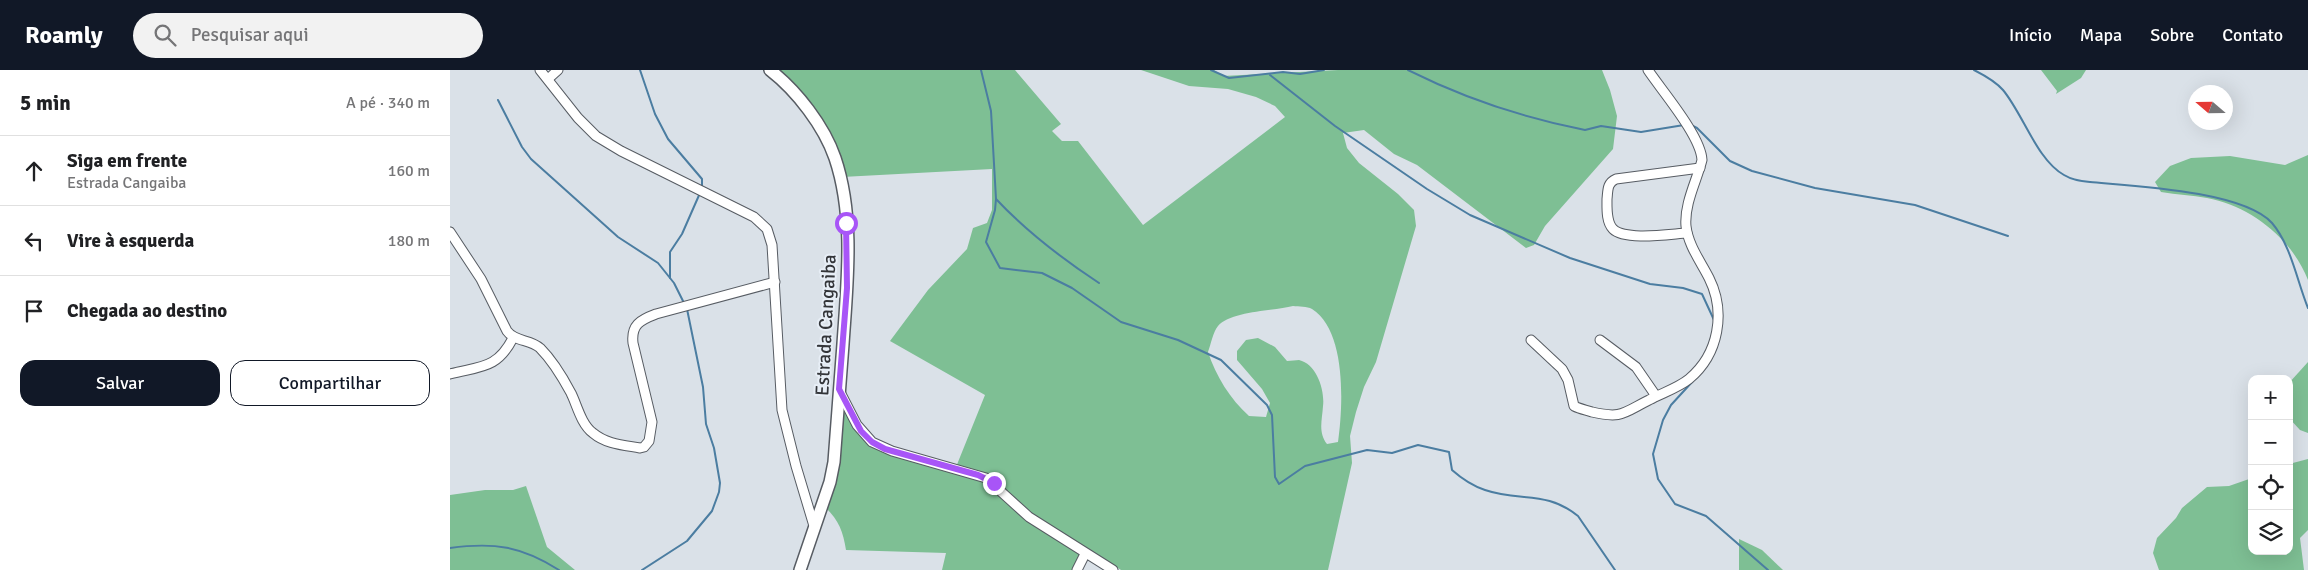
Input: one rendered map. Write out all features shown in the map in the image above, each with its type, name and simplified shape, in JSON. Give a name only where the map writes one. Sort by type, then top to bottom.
[{"type":"street","points":[[540,70],[565,102],[596,136],[621,151],[758,220],[770,236],[775,282],[782,410],[814,526]]},
{"type":"street","points":[[548,79],[558,70]]},
{"type":"street","name":"Estrada Cangaiba","points":[[770,70],[790,89],[814,119],[832,149],[839,172],[846,223],[847,273],[834,462],[800,570]]},
{"type":"street","points":[[1531,340],[1562,369],[1568,380],[1572,402],[1578,408],[1614,416],[1675,388],[1689,379],[1700,367],[1718,328],[1720,317],[1714,290],[1687,233],[1687,211],[1702,155],[1695,139],[1648,70]]},
{"type":"street","points":[[1687,233],[1630,236],[1617,232],[1609,222],[1608,187],[1616,179],[1700,168]]},
{"type":"street","points":[[450,232],[472,263],[507,331],[512,338],[530,342],[541,349],[571,393],[579,412],[591,432],[613,443],[640,448],[644,447],[648,441],[652,422],[633,343],[632,331],[638,322],[667,311],[775,282]]},
{"type":"street","points":[[450,374],[490,364],[499,359],[505,353],[512,338]]},
{"type":"street","points":[[1600,340],[1636,367],[1656,396]]},
{"type":"street","points":[[839,389],[857,425],[872,442],[892,451],[986,478],[1029,517],[1113,570]]},
{"type":"street","points":[[1077,570],[1086,554]]},
{"type":"green space","points":[[781,70],[1015,70],[1061,124],[1052,131],[1062,141],[1078,141],[1143,225],[1285,117],[1275,106],[1256,97],[1228,89],[1189,86],[1141,70],[1214,70],[1223,76],[1338,70],[1602,70],[1617,116],[1613,149],[1545,226],[1534,245],[1526,248],[1417,165],[1394,154],[1364,130],[1343,133],[1347,148],[1359,163],[1398,194],[1414,210],[1416,226],[1376,362],[1364,387],[1356,412],[1350,436],[1352,463],[1328,570],[1121,570],[1097,554],[1085,549],[1073,570],[942,570],[946,553],[846,550],[839,525],[823,505],[839,407],[846,411],[880,445],[956,467],[985,395],[890,341],[928,290],[967,249],[973,228],[987,223],[992,210],[992,169],[842,177],[836,157],[777,73]],"holes":[[[1293,306],[1312,309],[1323,320],[1332,334],[1340,371],[1341,410],[1338,442],[1327,444],[1322,435],[1323,393],[1319,379],[1311,367],[1299,360],[1287,361],[1275,347],[1258,338],[1246,340],[1237,351],[1237,360],[1262,389],[1270,403],[1266,417],[1249,416],[1224,387],[1208,352],[1216,329],[1224,321],[1242,314]]]},
{"type":"green space","points":[[2041,70],[2086,70],[2081,78],[2056,94],[2057,91]]},
{"type":"green space","points":[[2308,155],[2308,280],[2292,251],[2281,238],[2254,217],[2239,208],[2223,202],[2161,192],[2155,182],[2170,166],[2191,158],[2230,156],[2285,165]]},
{"type":"green space","points":[[2308,362],[2308,433],[2300,430],[2293,422],[2293,379]]},
{"type":"green space","points":[[2308,459],[2308,530],[2300,538],[2304,570],[2159,570],[2153,553],[2157,538],[2176,518],[2182,508],[2207,487],[2229,486],[2248,479],[2248,555],[2293,555],[2293,463]]},
{"type":"green space","points":[[526,486],[547,547],[575,570],[450,570],[450,495],[485,490],[513,490]]},
{"type":"green space","points":[[1739,539],[1762,550],[1783,570],[1739,570]]},
{"type":"waterway","points":[[640,70],[655,114],[668,139],[702,179],[702,189]]},
{"type":"waterway","points":[[981,70],[991,111],[996,199],[995,210],[986,242],[1000,268],[1042,273],[1072,288],[1121,322],[1178,340],[1221,360],[1267,405],[1272,415],[1275,477],[1279,484],[1305,466],[1367,450],[1392,453],[1418,445],[1449,452],[1452,470],[1476,486],[1498,493],[1555,503],[1578,516],[1615,570]]},
{"type":"waterway","points":[[1211,70],[1229,78],[1283,72],[1300,74],[1324,70]]},
{"type":"waterway","points":[[1408,70],[1495,106],[1585,130],[1601,126],[1641,132],[1684,125]]},
{"type":"waterway","points":[[1974,70],[1990,79],[2003,90],[2046,159],[2054,168],[2067,177],[2083,181],[2187,192],[2238,204],[2258,212],[2272,223],[2279,232],[2293,264],[2308,308]]},
{"type":"waterway","points":[[1270,75],[1335,126],[1427,189],[1470,215],[1570,258],[1650,284],[1683,288],[1702,294],[1714,320]]},
{"type":"waterway","points":[[498,100],[522,147],[531,159],[618,237],[658,263],[674,283],[684,303]]},
{"type":"waterway","points":[[1689,124],[1697,128],[1730,161],[1752,171],[1815,188],[1915,205],[2008,236]]},
{"type":"waterway","points":[[670,278],[670,252],[682,234],[700,193]]},
{"type":"waterway","points":[[996,199],[1045,244],[1099,283]]},
{"type":"waterway","points":[[642,570],[687,541],[712,511],[719,492],[720,483],[714,448],[706,424],[703,387],[687,309]]},
{"type":"waterway","points":[[1693,381],[1671,405],[1663,420],[1653,454],[1658,479],[1675,504],[1706,516],[1768,570]]},
{"type":"waterway","points":[[450,548],[466,546],[507,548],[532,556],[559,570]]},
{"type":"route","points":[[846,223],[847,288],[839,389],[857,425],[872,442],[885,449],[978,475],[994,483]]}]
